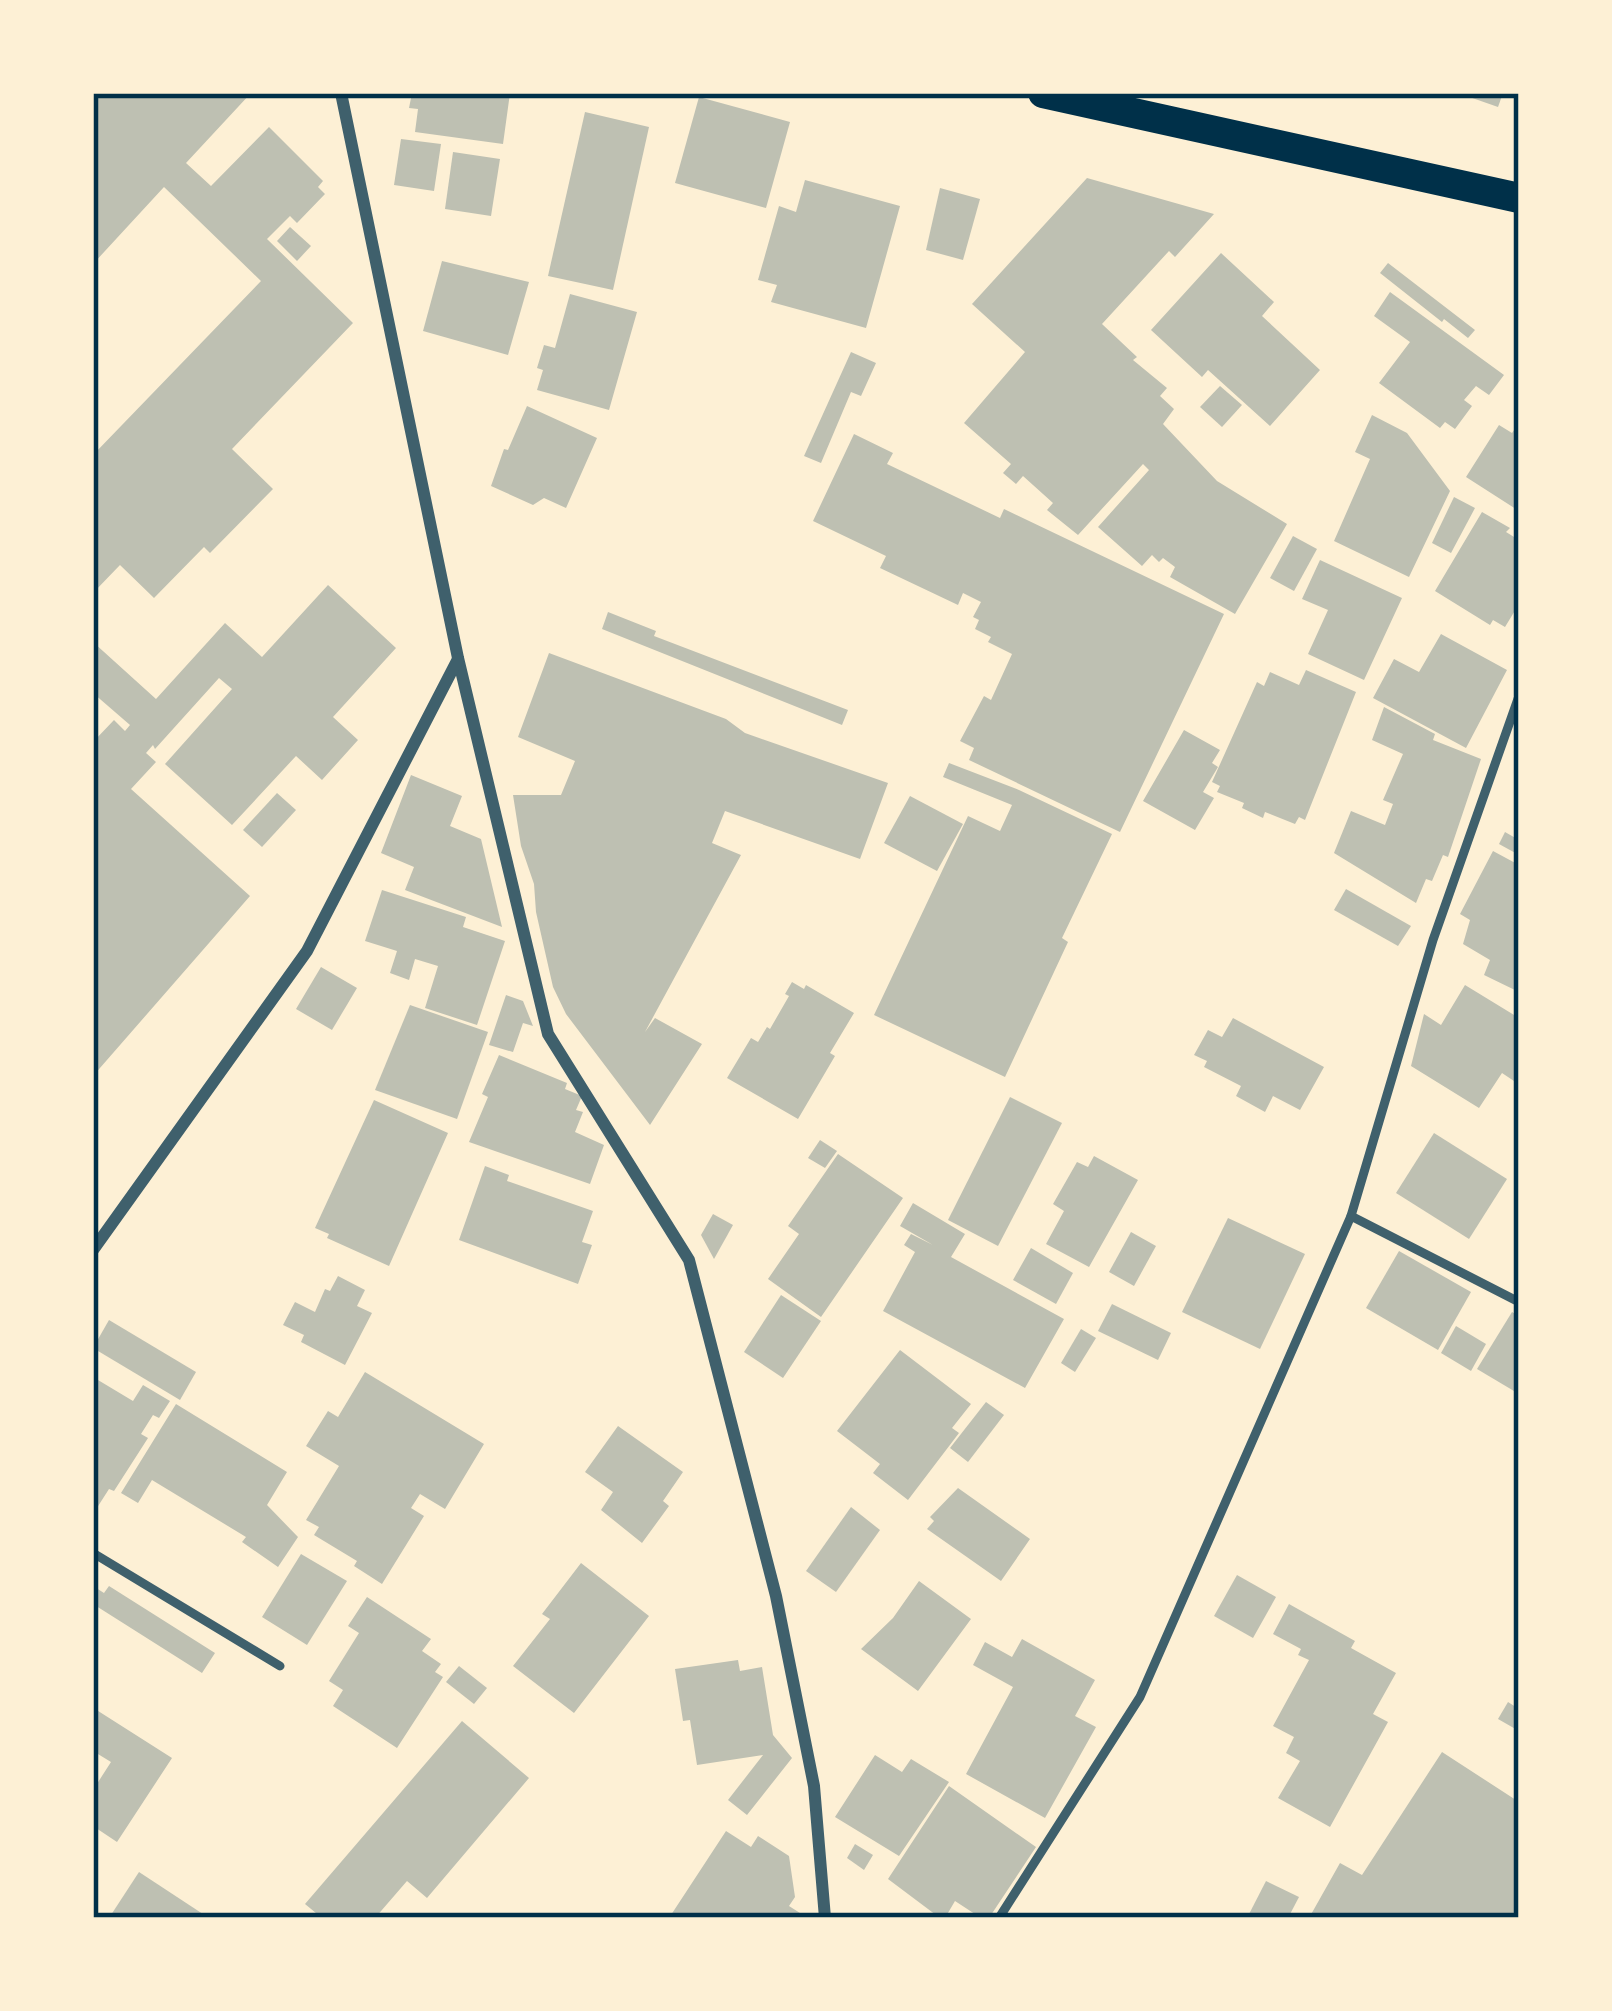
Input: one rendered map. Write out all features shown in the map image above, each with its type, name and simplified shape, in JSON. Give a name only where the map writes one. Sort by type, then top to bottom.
[{"type":"main road","points":[[1043,93],[1519,198]]},
{"type":"street","points":[[341,93],[458,658],[548,1034],[689,1260],[776,1596],[814,1786],[825,1918]]},
{"type":"street","points":[[93,1250],[307,951],[458,658]]},
{"type":"lane","points":[[999,1918],[1140,1697],[1351,1216],[1433,940],[1519,696]]},
{"type":"lane","points":[[1351,1216],[1519,1302]]},
{"type":"lane","points":[[93,1553],[280,1666]]},
{"type":"building","points":[[93,93],[251,93],[186,163],[211,186],[269,127],[323,181],[318,187],[325,194],[297,223],[290,216],[267,239],[353,323],[232,449],[273,489],[210,553],[204,547],[154,598],[120,565],[93,593],[93,455],[261,281],[164,187],[93,264]]},
{"type":"building","points":[[412,93],[510,93],[503,144],[415,132],[418,109],[409,108]]},
{"type":"building","points":[[1458,93],[1503,93],[1498,107]]},
{"type":"building","points":[[699,97],[790,122],[766,208],[675,183]]},
{"type":"building","points":[[585,112],[649,127],[613,290],[548,276]]},
{"type":"building","points":[[401,139],[441,144],[434,191],[394,185]]},
{"type":"building","points":[[453,152],[500,159],[491,216],[445,209]]},
{"type":"building","points":[[1087,178],[1214,214],[1175,257],[1169,251],[1102,324],[1137,357],[1133,360],[1167,388],[1160,396],[1174,409],[1163,424],[1217,481],[1287,524],[1235,614],[1170,577],[1175,567],[1163,558],[1159,562],[1152,555],[1142,566],[1098,527],[1149,470],[1143,464],[1078,535],[1047,510],[1053,503],[1023,476],[1016,484],[1003,473],[1011,464],[964,423],[1025,352],[972,304]]},
{"type":"building","points":[[805,180],[900,206],[866,328],[771,302],[777,285],[758,280],[779,206],[796,212]]},
{"type":"building","points":[[940,188],[980,199],[963,260],[926,250]]},
{"type":"building","points":[[290,227],[311,246],[297,261],[277,241]]},
{"type":"building","points":[[1221,253],[1274,302],[1262,316],[1320,370],[1270,426],[1208,370],[1202,377],[1151,330]]},
{"type":"building","points":[[442,261],[529,282],[508,355],[423,331]]},
{"type":"building","points":[[1388,263],[1475,330],[1468,338],[1444,319],[1442,322],[1380,273]]},
{"type":"building","points":[[1390,292],[1504,375],[1489,395],[1476,386],[1464,400],[1472,406],[1455,429],[1445,422],[1440,428],[1379,383],[1410,342],[1374,316]]},
{"type":"building","points":[[570,294],[637,312],[609,410],[537,390],[544,345],[555,348]]},
{"type":"building","points":[[851,352],[876,363],[861,396],[851,392],[821,463],[804,456]]},
{"type":"building","points":[[1220,386],[1242,405],[1222,427],[1200,407]]},
{"type":"building","points":[[527,406],[597,438],[566,508],[544,498],[533,505],[491,486]]},
{"type":"building","points":[[1372,415],[1407,433],[1450,491],[1409,577],[1334,541],[1370,459],[1355,452]]},
{"type":"building","points":[[1519,423],[1519,511],[1466,477],[1499,425],[1512,433]]},
{"type":"building","points":[[854,434],[893,453],[887,464],[1000,518],[1004,509],[1224,614],[1120,832],[969,760],[974,748],[960,741],[984,696],[991,700],[1012,654],[975,629],[979,620],[973,617],[981,602],[963,593],[958,605],[880,568],[886,556],[813,521]]},
{"type":"building","points":[[1454,497],[1475,508],[1451,553],[1432,543]]},
{"type":"building","points":[[1482,512],[1510,528],[1506,532],[1519,540],[1519,604],[1505,627],[1493,620],[1490,625],[1435,591]]},
{"type":"building","points":[[1293,536],[1317,549],[1294,591],[1270,578]]},
{"type":"building","points":[[1320,560],[1402,598],[1364,680],[1308,654],[1328,610],[1302,599]]},
{"type":"building","points":[[328,585],[396,648],[333,717],[358,740],[322,780],[296,756],[232,825],[165,764],[232,689],[219,678],[155,749],[153,745],[146,753],[156,762],[131,789],[250,896],[93,1076],[93,742],[114,720],[125,731],[130,725],[93,693],[93,642],[156,699],[225,623],[262,657]]},
{"type":"building","points":[[608,612],[656,631],[654,636],[848,710],[842,725],[602,629]]},
{"type":"building","points":[[1441,634],[1507,670],[1466,748],[1373,698],[1394,659],[1419,672]]},
{"type":"building","points":[[549,653],[726,719],[745,733],[888,783],[860,859],[725,811],[712,843],[741,855],[645,1032],[655,1018],[702,1044],[650,1125],[566,1014],[553,987],[534,884],[521,846],[513,795],[561,795],[575,761],[518,737]]},
{"type":"building","points":[[1306,670],[1356,692],[1305,820],[1299,817],[1295,824],[1242,808],[1244,803],[1217,792],[1220,786],[1212,782],[1257,682],[1264,686],[1270,672],[1299,685]]},
{"type":"building","points":[[1384,707],[1435,734],[1433,740],[1481,759],[1448,857],[1443,855],[1432,881],[1426,879],[1416,903],[1334,853],[1351,811],[1385,825],[1393,804],[1383,800],[1403,754],[1372,740]]},
{"type":"building","points":[[1184,730],[1220,750],[1212,763],[1218,767],[1203,792],[1214,798],[1195,830],[1143,801]]},
{"type":"building","points":[[949,763],[1112,834],[1062,938],[1068,942],[1005,1077],[874,1015],[968,816],[1000,831],[1012,805],[943,777]]},
{"type":"building","points":[[411,775],[462,796],[450,826],[481,839],[502,927],[405,890],[414,867],[381,853]]},
{"type":"building","points":[[277,793],[296,810],[262,847],[243,830]]},
{"type":"building","points":[[910,796],[963,824],[937,871],[884,843]]},
{"type":"building","points":[[1505,832],[1519,840],[1519,855],[1499,844]]},
{"type":"building","points":[[1493,851],[1519,865],[1519,992],[1484,975],[1490,960],[1463,944],[1470,920],[1460,914]]},
{"type":"building","points":[[1346,889],[1411,926],[1398,946],[1334,910]]},
{"type":"building","points":[[382,890],[466,917],[463,927],[505,941],[477,1025],[425,1008],[438,966],[415,959],[409,980],[390,973],[397,951],[365,941]]},
{"type":"building","points":[[321,967],[357,988],[332,1030],[296,1009]]},
{"type":"building","points":[[792,982],[854,1013],[798,1119],[727,1078],[751,1038],[758,1042],[770,1029]]},
{"type":"building","points":[[1465,985],[1519,1018],[1519,1073],[1514,1081],[1502,1073],[1479,1108],[1411,1066],[1424,1014],[1441,1025]]},
{"type":"building","points":[[506,995],[523,1001],[533,1026],[523,1023],[513,1052],[489,1045]]},
{"type":"building","points":[[410,1005],[488,1032],[457,1119],[375,1090]]},
{"type":"building","points":[[1233,1018],[1324,1067],[1300,1110],[1273,1096],[1265,1112],[1236,1096],[1241,1086],[1204,1067],[1207,1061],[1194,1055],[1208,1030],[1222,1037]]},
{"type":"building","points":[[499,1055],[567,1083],[565,1089],[582,1096],[576,1110],[583,1112],[575,1132],[604,1145],[590,1184],[469,1142]]},
{"type":"building","points":[[1010,1097],[1062,1123],[998,1246],[948,1220]]},
{"type":"building","points":[[374,1100],[448,1133],[389,1266],[315,1228]]},
{"type":"building","points":[[1434,1133],[1507,1179],[1469,1239],[1396,1193]]},
{"type":"building","points":[[820,1140],[837,1151],[825,1168],[808,1158]]},
{"type":"building","points":[[838,1154],[903,1198],[821,1317],[768,1279],[799,1234],[788,1226]]},
{"type":"building","points":[[1094,1156],[1138,1180],[1089,1267],[1046,1244],[1064,1211],[1053,1204],[1077,1162],[1088,1167]]},
{"type":"building","points":[[485,1166],[509,1175],[507,1181],[593,1211],[582,1242],[592,1245],[578,1284],[459,1240]]},
{"type":"building","points":[[913,1203],[965,1234],[951,1257],[1064,1319],[1025,1388],[883,1311],[915,1252],[904,1245],[911,1234],[933,1245],[900,1226]]},
{"type":"building","points":[[713,1214],[733,1225],[714,1259],[701,1235]]},
{"type":"building","points":[[1228,1218],[1305,1254],[1260,1349],[1182,1312]]},
{"type":"building","points":[[1131,1232],[1156,1246],[1134,1286],[1109,1272]]},
{"type":"building","points":[[1031,1248],[1073,1273],[1056,1304],[1013,1280]]},
{"type":"building","points":[[1399,1251],[1471,1292],[1438,1350],[1366,1308]]},
{"type":"building","points":[[338,1276],[365,1290],[357,1306],[372,1313],[345,1365],[301,1342],[304,1335],[283,1325],[295,1302],[315,1312],[325,1289],[330,1291]]},
{"type":"building","points":[[781,1295],[821,1321],[783,1378],[744,1352]]},
{"type":"building","points":[[1112,1304],[1171,1333],[1158,1360],[1098,1331]]},
{"type":"building","points":[[1512,1312],[1519,1316],[1519,1394],[1477,1369]]},
{"type":"building","points":[[109,1320],[196,1372],[180,1400],[93,1348]]},
{"type":"building","points":[[1456,1326],[1486,1344],[1471,1371],[1441,1353]]},
{"type":"building","points":[[1081,1329],[1096,1338],[1075,1372],[1061,1363]]},
{"type":"building","points":[[900,1350],[971,1404],[952,1428],[959,1433],[908,1500],[873,1473],[880,1464],[837,1431]]},
{"type":"building","points":[[365,1372],[484,1444],[445,1509],[420,1494],[411,1508],[424,1516],[382,1584],[354,1566],[357,1561],[314,1535],[319,1527],[306,1520],[339,1466],[306,1446],[328,1411],[338,1417]]},
{"type":"building","points":[[93,1377],[133,1401],[143,1385],[170,1401],[159,1418],[153,1415],[141,1434],[148,1438],[93,1514]]},
{"type":"building","points":[[986,1402],[1004,1415],[968,1462],[950,1448]]},
{"type":"building","points":[[176,1404],[287,1472],[267,1505],[298,1537],[278,1567],[242,1542],[246,1537],[152,1480],[138,1503],[121,1493]]},
{"type":"building","points":[[618,1426],[683,1472],[663,1501],[669,1506],[642,1543],[601,1510],[613,1492],[585,1472]]},
{"type":"building","points":[[958,1488],[1030,1539],[1001,1581],[927,1529],[934,1521],[930,1517]]},
{"type":"building","points":[[851,1507],[880,1530],[836,1592],[806,1571]]},
{"type":"building","points":[[301,1554],[347,1581],[307,1645],[262,1617]]},
{"type":"building","points":[[581,1563],[649,1616],[574,1713],[513,1666],[550,1619],[542,1614]]},
{"type":"building","points":[[1237,1575],[1276,1597],[1253,1638],[1214,1616]]},
{"type":"building","points":[[919,1581],[971,1619],[918,1691],[861,1649],[893,1618]]},
{"type":"building","points":[[93,1586],[104,1593],[109,1586],[215,1653],[202,1673],[93,1604]]},
{"type":"building","points":[[367,1597],[431,1639],[422,1651],[441,1664],[435,1672],[443,1677],[397,1748],[333,1706],[343,1690],[329,1681],[359,1633],[348,1626]]},
{"type":"building","points":[[1289,1604],[1355,1641],[1351,1648],[1396,1673],[1373,1714],[1388,1722],[1330,1827],[1278,1798],[1300,1761],[1286,1753],[1294,1737],[1273,1726],[1309,1660],[1298,1655],[1301,1649],[1273,1634]]},
{"type":"building","points":[[1022,1639],[1095,1680],[1075,1716],[1096,1727],[1045,1818],[966,1774],[1013,1687],[973,1665],[985,1642],[1012,1657]]},
{"type":"building","points":[[738,1660],[740,1671],[762,1667],[773,1735],[792,1758],[747,1815],[728,1800],[763,1755],[697,1765],[690,1720],[683,1721],[675,1669]]},
{"type":"building","points":[[459,1666],[487,1688],[474,1704],[446,1682]]},
{"type":"building","points":[[1508,1702],[1519,1709],[1519,1731],[1498,1719]]},
{"type":"building","points":[[95,1709],[172,1758],[117,1842],[93,1826],[93,1790],[111,1762],[93,1751]]},
{"type":"building","points":[[462,1721],[529,1778],[427,1898],[407,1881],[375,1918],[322,1918],[305,1904]]},
{"type":"building","points":[[1442,1752],[1519,1802],[1519,1918],[1309,1918],[1340,1863],[1362,1875]]},
{"type":"building","points":[[875,1755],[902,1772],[911,1759],[949,1782],[899,1856],[835,1817]]},
{"type":"building","points":[[949,1786],[1036,1847],[989,1918],[955,1901],[945,1918],[940,1918],[888,1879]]},
{"type":"building","points":[[726,1831],[751,1847],[758,1836],[789,1856],[795,1897],[789,1906],[800,1913],[797,1918],[669,1918]]},
{"type":"building","points":[[855,1844],[873,1855],[864,1870],[847,1858]]},
{"type":"building","points":[[139,1872],[209,1918],[109,1918]]},
{"type":"building","points":[[1266,1881],[1299,1897],[1288,1918],[1247,1918]]}]
